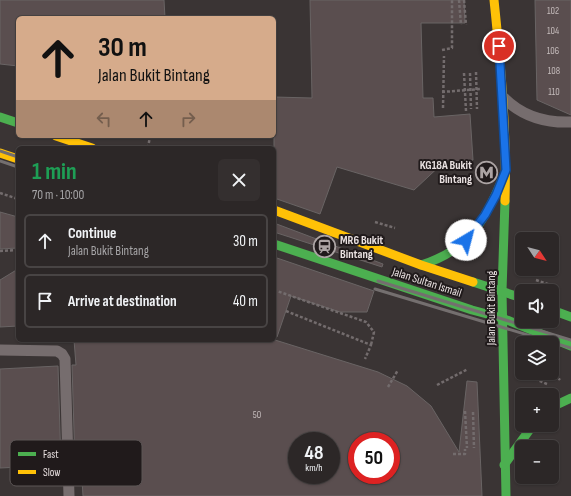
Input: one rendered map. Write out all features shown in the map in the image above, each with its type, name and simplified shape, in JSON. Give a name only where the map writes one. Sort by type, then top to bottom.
[{"type":"main road","name":"Jalan Bukit Bintang","points":[[494,0],[502,92],[506,170],[502,291],[504,465],[506,496]]},
{"type":"main road","points":[[0,117],[16,122]]},
{"type":"main road","points":[[62,138],[86,146]]},
{"type":"main road","points":[[0,153],[16,158]]},
{"type":"main road","points":[[421,265],[451,253],[466,240],[485,215],[496,195],[506,170]]},
{"type":"main road","name":"Jalan Sultan Ismail","points":[[276,211],[421,265],[515,296]]},
{"type":"main road","name":"Jalan Sultan Ismail","points":[[276,245],[472,310],[502,318],[571,346]]},
{"type":"main road","points":[[559,313],[571,317]]},
{"type":"main road","points":[[559,404],[571,398]]},
{"type":"main road","points":[[504,465],[528,432]]},
{"type":"lane","points":[[502,92],[516,108],[532,117],[571,122]]},
{"type":"lane","points":[[0,350],[57,351],[66,359],[68,440]]},
{"type":"lane","points":[[69,486],[69,496]]},
{"type":"path","points":[[442,50],[452,48],[452,0]]},
{"type":"path","points":[[459,0],[461,25]]},
{"type":"path","points":[[464,0],[466,24]]},
{"type":"path","points":[[443,108],[444,56]]},
{"type":"path","points":[[464,72],[466,111]]},
{"type":"path","points":[[476,72],[477,109]]},
{"type":"path","points":[[470,73],[471,109]]},
{"type":"path","points":[[442,92],[502,92]]},
{"type":"path","points":[[0,193],[16,198]]},
{"type":"path","points":[[0,251],[16,250]]},
{"type":"path","points":[[276,291],[366,322],[374,332],[372,345],[365,359]]},
{"type":"path","points":[[286,311],[372,345]]},
{"type":"path","points":[[437,385],[468,369]]},
{"type":"path","points":[[388,387],[398,370]]},
{"type":"path","points":[[539,380],[546,384],[561,382]]},
{"type":"path","points":[[453,454],[465,454],[465,411]]},
{"type":"path","points":[[472,412],[474,448]]},
{"type":"building","points":[[0,0],[164,0],[165,16],[16,16],[16,66],[0,64]]},
{"type":"building","points":[[310,0],[464,0],[465,23],[421,23],[423,98],[433,98],[434,117],[470,114],[473,160],[444,162],[414,190],[337,167],[320,214],[276,199],[276,146],[274,146],[274,138],[276,138],[276,97],[312,98]]},
{"type":"building","points":[[535,0],[571,0],[571,115],[537,100]]},
{"type":"building","points":[[0,212],[16,216],[16,248],[0,249]]},
{"type":"building","points":[[276,224],[383,264],[382,267],[276,233]]},
{"type":"building","points":[[276,258],[374,291],[367,312],[340,312],[291,296],[277,337]]},
{"type":"building","points":[[16,270],[16,326],[0,327],[0,280]]},
{"type":"building","points":[[276,340],[378,372],[407,386],[431,406],[459,452],[467,381],[477,382],[482,496],[83,496],[82,486],[142,486],[142,440],[74,440],[72,365],[76,365],[74,342],[276,342]]},
{"type":"building","points":[[58,366],[60,440],[10,440],[10,468],[0,468],[0,369]]},
{"type":"railway","points":[[0,151],[16,156]]},
{"type":"railway","points":[[0,161],[16,166]]},
{"type":"railway","points":[[378,281],[571,340]]},
{"type":"railway","points":[[375,289],[571,348]]},
{"type":"traffic: fast","points":[[0,117],[16,122]]},
{"type":"traffic: fast","points":[[421,265],[451,252],[472,233],[481,222],[502,180]]},
{"type":"traffic: fast","points":[[505,201],[502,291],[506,496]]},
{"type":"traffic: fast","points":[[276,245],[472,310],[502,318],[571,346]]},
{"type":"traffic: fast","points":[[473,282],[515,296]]},
{"type":"traffic: fast","points":[[559,313],[571,317]]},
{"type":"traffic: fast","points":[[559,404],[571,398]]},
{"type":"traffic: fast","points":[[504,465],[528,432]]},
{"type":"traffic: slow","points":[[494,0],[503,100],[505,201]]},
{"type":"traffic: slow","points":[[62,138],[86,146]]},
{"type":"traffic: slow","points":[[0,153],[16,158]]},
{"type":"traffic: slow","points":[[276,211],[421,265],[473,282]]},
{"type":"place","name":"KG18A Bukit Bintang","points":[[487,172]]},
{"type":"place","name":"MR6 Bukit Bintang","points":[[324,247]]},
{"type":"route","points":[[466,240],[485,215],[496,195],[506,170],[502,76],[499,46]]}]
